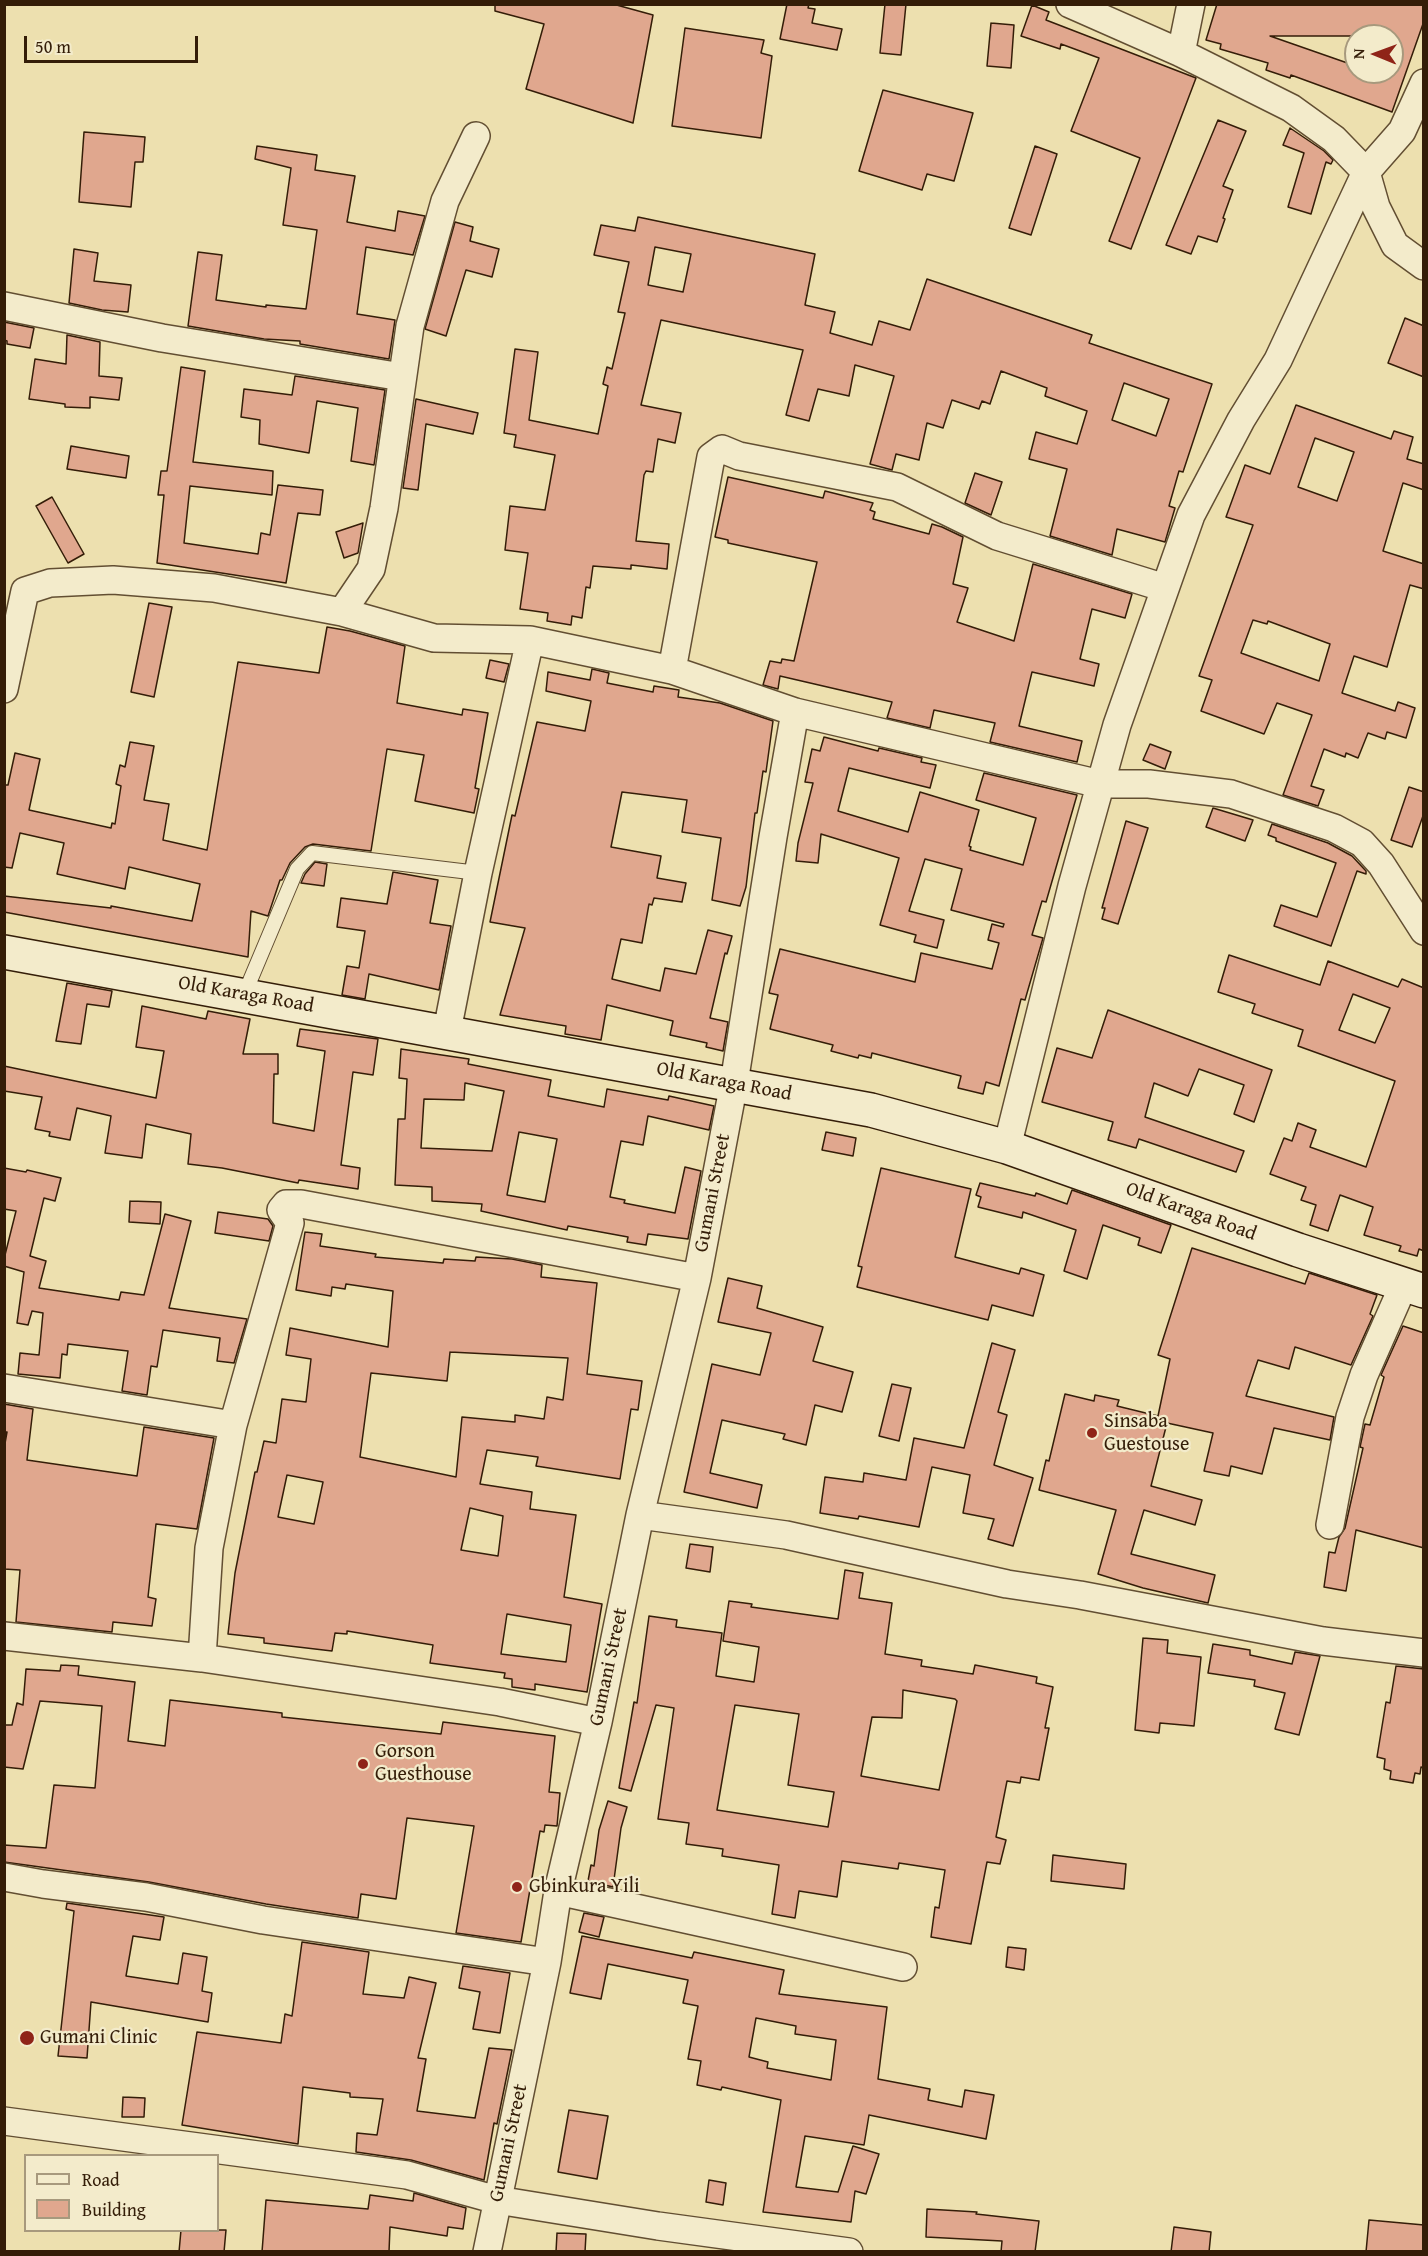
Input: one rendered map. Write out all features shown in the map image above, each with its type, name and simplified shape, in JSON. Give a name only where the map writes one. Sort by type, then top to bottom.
[{"type":"street","points":[[1070,4],[1180,52],[1291,108],[1334,139],[1366,172],[1376,207],[1395,245],[1424,266]]},
{"type":"street","points":[[1180,52],[1191,4]]},
{"type":"street","points":[[1007,1146],[1072,886],[1117,725],[1191,515],[1241,420],[1278,360],[1366,172],[1402,131],[1424,83]]},
{"type":"street","points":[[342,612],[371,569],[384,508],[410,326],[444,201],[476,136]]},
{"type":"street","points":[[4,306],[162,338],[402,377]]},
{"type":"street","points":[[672,670],[711,457],[722,450],[739,456],[897,487],[997,536],[1165,588]]},
{"type":"street","points":[[4,689],[25,591],[50,583],[113,580],[213,588],[342,612],[434,638],[530,640],[672,670],[795,712],[1100,784],[1149,784],[1231,794],[1334,828],[1362,843],[1382,864],[1424,931]]},
{"type":"street","points":[[447,1032],[478,873],[530,640]]},
{"type":"street","name":"Gumani Street","points":[[487,2252],[547,1962],[558,1891],[598,1722],[640,1515],[697,1278],[734,1083],[795,712]]},
{"type":"street","name":"Old Karaga Road","points":[[4,952],[734,1083],[871,1110],[1007,1146],[1298,1250],[1414,1287]]},
{"type":"street","points":[[202,1658],[209,1548],[233,1425],[290,1223],[281,1210],[286,1204],[302,1204],[697,1278]]},
{"type":"street","points":[[1330,1525],[1350,1417],[1364,1375],[1414,1287]]},
{"type":"street","points":[[4,1388],[233,1425]]},
{"type":"street","points":[[640,1515],[786,1535],[1007,1584],[1080,1595],[1323,1641],[1424,1653]]},
{"type":"street","points":[[4,1636],[202,1658],[501,1702],[598,1722]]},
{"type":"street","points":[[4,1877],[146,1897],[263,1920],[547,1962]]},
{"type":"street","points":[[558,1891],[903,1967]]},
{"type":"street","points":[[4,2121],[407,2175],[497,2200],[658,2226],[849,2252]]},
{"type":"lane","points":[[244,995],[297,870],[312,853],[478,873]]},
{"type":"building","points":[[495,4],[613,4],[653,15],[633,123],[526,89],[544,24],[495,11]]},
{"type":"building","points":[[787,4],[809,4],[808,8],[815,9],[812,23],[842,29],[837,50],[780,39]]},
{"type":"building","points":[[885,4],[906,4],[901,55],[880,53]]},
{"type":"building","points":[[1217,4],[1424,4],[1424,21],[1404,78],[1404,24],[1344,24],[1344,36],[1270,36],[1344,62],[1344,84],[1402,84],[1392,112],[1291,75],[1290,78],[1266,70],[1268,63],[1220,49],[1221,44],[1206,40]]},
{"type":"building","points":[[1032,5],[1049,12],[1046,20],[1196,78],[1131,249],[1109,241],[1140,158],[1071,131],[1099,58],[1061,44],[1060,49],[1021,36]]},
{"type":"building","points":[[991,23],[1014,25],[1011,68],[987,66]]},
{"type":"building","points":[[685,28],[764,40],[761,53],[772,56],[761,138],[672,126]]},
{"type":"building","points":[[883,90],[973,113],[954,181],[927,174],[922,190],[859,171]]},
{"type":"building","points":[[1218,120],[1246,131],[1223,186],[1233,190],[1217,242],[1198,236],[1191,254],[1166,245]]},
{"type":"building","points":[[1290,128],[1324,151],[1333,160],[1331,164],[1326,162],[1311,214],[1288,207],[1304,153],[1283,145]]},
{"type":"building","points":[[84,132],[145,137],[143,162],[135,162],[131,207],[79,202]]},
{"type":"building","points":[[257,146],[317,155],[315,170],[355,176],[347,222],[395,231],[398,211],[425,216],[413,255],[366,247],[357,314],[395,320],[389,359],[300,344],[300,341],[264,339],[188,326],[198,252],[222,255],[216,300],[266,307],[266,305],[306,309],[317,230],[283,225],[291,168],[255,159]]},
{"type":"building","points":[[1035,146],[1057,154],[1031,235],[1009,228]]},
{"type":"building","points":[[638,217],[815,254],[805,305],[835,312],[830,333],[872,345],[879,321],[910,330],[927,279],[1092,335],[1089,343],[1212,384],[1183,472],[1179,471],[1169,506],[1175,508],[1165,542],[1117,529],[1112,555],[1050,536],[1067,469],[1029,459],[1036,432],[1077,444],[1087,411],[1045,396],[1047,388],[1001,371],[990,404],[982,401],[979,409],[952,400],[943,428],[927,423],[919,460],[896,454],[892,470],[870,464],[894,376],[855,365],[849,396],[818,389],[809,421],[786,415],[803,350],[661,320],[641,405],[681,413],[675,443],[658,439],[653,472],[646,471],[644,475],[636,541],[669,544],[667,569],[631,565],[631,569],[593,566],[590,588],[586,587],[582,618],[572,616],[571,625],[547,621],[548,613],[520,609],[528,553],[505,550],[510,506],[545,510],[555,455],[514,447],[516,435],[504,433],[515,349],[538,352],[529,420],[598,434],[608,386],[603,384],[607,367],[612,369],[625,313],[618,312],[629,262],[594,255],[601,225],[635,231]],"holes":[[[655,247],[691,254],[683,292],[648,285]],[[1124,383],[1169,399],[1156,436],[1112,420]]]},
{"type":"building","points":[[455,222],[473,227],[470,241],[499,249],[492,277],[466,270],[446,336],[425,329]]},
{"type":"building","points":[[74,249],[98,253],[94,281],[131,285],[128,312],[102,310],[69,303]]},
{"type":"building","points":[[1405,318],[1424,326],[1424,377],[1388,363]]},
{"type":"building","points":[[4,322],[34,328],[30,348],[7,344],[4,340]]},
{"type":"building","points":[[67,335],[100,342],[99,376],[122,378],[119,400],[90,397],[90,408],[65,407],[65,404],[29,399],[35,359],[66,364]]},
{"type":"building","points":[[181,367],[205,371],[193,462],[273,471],[272,495],[190,486],[184,543],[258,554],[261,533],[270,535],[278,485],[323,490],[320,515],[298,513],[286,583],[157,563],[164,495],[158,495],[161,471],[167,471]]},
{"type":"building","points":[[295,376],[385,390],[374,465],[351,461],[358,408],[317,401],[309,453],[259,444],[260,420],[241,417],[244,389],[292,395]]},
{"type":"building","points":[[416,399],[478,413],[473,434],[426,424],[418,490],[403,488]]},
{"type":"building","points":[[1296,405],[1391,439],[1394,431],[1413,437],[1407,459],[1424,464],[1424,490],[1403,483],[1383,551],[1424,564],[1424,589],[1410,585],[1387,667],[1354,656],[1342,693],[1395,711],[1398,702],[1415,708],[1406,738],[1387,732],[1385,739],[1368,733],[1358,758],[1346,753],[1345,757],[1324,749],[1311,786],[1324,790],[1318,806],[1283,795],[1312,715],[1277,703],[1264,734],[1201,711],[1212,680],[1199,676],[1253,525],[1226,517],[1245,465],[1270,474]],"holes":[[[1315,438],[1354,452],[1337,501],[1298,487]],[[1253,620],[1267,624],[1268,621],[1330,644],[1319,681],[1241,653]]]},
{"type":"building","points":[[71,446],[129,456],[126,478],[67,469]]},
{"type":"building","points":[[975,473],[1002,482],[991,515],[965,503]]},
{"type":"building","points":[[728,477],[823,498],[825,491],[873,503],[870,510],[875,512],[873,519],[929,534],[932,524],[963,537],[953,584],[968,588],[957,622],[1014,641],[1033,564],[1132,594],[1125,618],[1092,609],[1080,659],[1099,664],[1094,686],[1032,672],[1019,726],[1082,741],[1077,762],[990,742],[995,723],[934,710],[930,728],[887,718],[892,702],[780,676],[778,689],[763,685],[770,661],[781,663],[782,659],[794,661],[817,562],[728,543],[728,540],[715,537]]},
{"type":"building","points":[[52,497],[84,554],[68,563],[36,506]]},
{"type":"building","points":[[363,523],[358,553],[344,558],[336,532]]},
{"type":"building","points":[[149,603],[172,607],[154,697],[131,692]]},
{"type":"building","points":[[327,627],[405,646],[397,703],[462,715],[463,709],[488,713],[475,788],[479,789],[474,813],[415,801],[424,755],[387,749],[371,851],[313,844],[305,847],[290,863],[280,880],[268,916],[251,911],[248,957],[4,912],[4,896],[111,908],[111,906],[192,921],[200,884],[129,867],[125,889],[57,874],[64,843],[20,833],[12,868],[4,867],[4,785],[8,785],[15,753],[40,759],[29,810],[111,828],[112,823],[115,824],[121,786],[116,784],[120,765],[125,767],[130,742],[154,746],[144,800],[169,804],[163,840],[207,850],[238,662],[319,673]]},
{"type":"building","points":[[490,660],[509,664],[504,682],[486,678]]},
{"type":"building","points":[[592,669],[609,673],[607,683],[653,692],[654,686],[679,690],[678,697],[720,703],[773,721],[766,772],[763,771],[757,813],[755,813],[746,887],[740,906],[712,900],[721,838],[682,832],[687,800],[622,792],[611,847],[661,856],[657,878],[686,883],[682,902],[654,898],[652,905],[649,904],[642,943],[621,939],[612,979],[660,991],[665,968],[696,974],[708,930],[732,936],[727,954],[725,953],[710,1018],[728,1022],[723,1051],[706,1047],[707,1043],[670,1035],[673,1021],[607,1005],[601,1040],[565,1034],[566,1026],[500,1015],[525,928],[490,922],[512,815],[515,816],[537,722],[585,731],[591,701],[546,691],[548,672],[590,680]]},
{"type":"building","points":[[824,737],[878,751],[879,748],[922,758],[921,762],[936,765],[930,788],[849,768],[838,811],[908,832],[920,792],[979,810],[969,846],[970,850],[1023,865],[1036,818],[976,800],[984,773],[1077,795],[1046,902],[1042,901],[1032,935],[1043,938],[1025,1000],[1021,999],[999,1086],[986,1082],[983,1094],[958,1088],[961,1076],[872,1053],[871,1058],[859,1055],[858,1058],[831,1051],[833,1045],[770,1029],[778,995],[769,993],[780,949],[915,982],[921,953],[992,969],[999,943],[988,940],[992,924],[1003,927],[1004,924],[951,910],[962,869],[925,859],[909,911],[944,920],[937,948],[914,942],[916,935],[880,925],[899,858],[821,834],[818,863],[796,861],[798,843],[813,783],[805,782],[812,749],[820,751]]},
{"type":"building","points":[[1150,744],[1171,752],[1165,769],[1143,760]]},
{"type":"building","points":[[1409,787],[1424,792],[1424,813],[1412,847],[1391,840]]},
{"type":"building","points":[[1213,808],[1253,820],[1245,841],[1206,827]]},
{"type":"building","points":[[1126,821],[1148,828],[1118,924],[1102,919],[1105,908],[1102,908]]},
{"type":"building","points":[[1272,824],[1328,843],[1352,856],[1366,871],[1366,874],[1357,871],[1331,946],[1274,926],[1281,905],[1317,917],[1336,863],[1276,841],[1276,838],[1268,835]]},
{"type":"building","points":[[315,862],[327,864],[324,886],[301,883]]},
{"type":"building","points":[[393,872],[438,880],[430,923],[451,926],[439,990],[369,974],[365,999],[342,995],[347,966],[359,968],[365,931],[337,927],[341,898],[387,904]]},
{"type":"building","points":[[1229,955],[1320,985],[1328,961],[1398,987],[1402,979],[1424,988],[1424,1251],[1419,1249],[1417,1256],[1399,1251],[1401,1246],[1364,1235],[1373,1207],[1340,1195],[1328,1231],[1310,1225],[1316,1205],[1301,1200],[1306,1187],[1270,1174],[1284,1138],[1292,1141],[1298,1123],[1316,1130],[1310,1147],[1366,1167],[1395,1081],[1298,1046],[1303,1030],[1252,1013],[1255,1004],[1218,992]],"holes":[[[1353,994],[1390,1008],[1375,1043],[1339,1030]]]},
{"type":"building","points":[[67,983],[112,991],[109,1007],[87,1004],[81,1044],[56,1041]]},
{"type":"building","points":[[142,1006],[206,1019],[208,1011],[250,1019],[243,1054],[278,1054],[278,1074],[274,1074],[273,1123],[314,1131],[325,1051],[297,1046],[300,1029],[378,1039],[373,1075],[353,1072],[341,1165],[360,1168],[358,1189],[299,1180],[298,1183],[222,1168],[188,1164],[191,1134],[146,1124],[142,1158],[105,1153],[111,1116],[77,1108],[70,1140],[49,1136],[50,1132],[35,1129],[42,1097],[4,1091],[4,1066],[156,1098],[164,1051],[136,1047]]},
{"type":"building","points":[[1108,1010],[1272,1070],[1254,1122],[1234,1114],[1244,1085],[1199,1069],[1188,1096],[1154,1083],[1145,1117],[1244,1151],[1236,1172],[1139,1139],[1136,1148],[1108,1140],[1113,1122],[1042,1102],[1057,1048],[1092,1058]]},
{"type":"building","points":[[401,1049],[469,1059],[468,1064],[551,1080],[548,1096],[604,1107],[607,1089],[668,1100],[669,1096],[714,1106],[709,1130],[648,1116],[643,1145],[621,1141],[610,1197],[625,1200],[624,1203],[675,1213],[685,1167],[701,1171],[688,1239],[648,1234],[646,1245],[627,1242],[628,1237],[568,1226],[567,1230],[481,1211],[482,1204],[432,1201],[432,1187],[395,1185],[398,1119],[405,1119],[407,1079],[399,1078]],"holes":[[[465,1083],[504,1091],[492,1151],[421,1148],[424,1099],[464,1100]],[[519,1132],[557,1139],[545,1202],[507,1195]]]},
{"type":"building","points":[[826,1132],[856,1138],[853,1156],[822,1150]]},
{"type":"building","points":[[4,1168],[26,1172],[27,1170],[61,1178],[55,1201],[44,1198],[30,1256],[46,1261],[39,1288],[119,1300],[121,1292],[144,1295],[165,1214],[191,1221],[169,1308],[247,1319],[234,1363],[217,1361],[220,1338],[163,1330],[157,1367],[151,1366],[147,1395],[122,1391],[128,1351],[68,1344],[67,1355],[62,1354],[60,1378],[18,1374],[20,1353],[39,1355],[43,1313],[32,1311],[28,1325],[17,1323],[24,1272],[4,1266],[16,1211],[4,1209]]},
{"type":"building","points":[[881,1168],[971,1189],[955,1257],[1019,1274],[1021,1268],[1044,1275],[1033,1316],[992,1305],[988,1320],[857,1287],[862,1267],[858,1266]]},
{"type":"building","points":[[980,1183],[1035,1196],[1036,1193],[1067,1204],[1072,1190],[1171,1225],[1161,1253],[1138,1245],[1140,1238],[1103,1225],[1087,1279],[1064,1271],[1076,1230],[1023,1212],[1022,1218],[978,1207],[981,1197],[976,1195]]},
{"type":"building","points":[[130,1201],[161,1202],[160,1224],[129,1222]]},
{"type":"building","points":[[218,1212],[268,1219],[273,1226],[269,1241],[215,1233]]},
{"type":"building","points":[[305,1232],[322,1234],[320,1246],[376,1254],[375,1257],[443,1263],[444,1259],[475,1261],[476,1257],[512,1259],[542,1265],[541,1277],[597,1283],[587,1374],[642,1381],[638,1410],[631,1409],[620,1479],[536,1466],[538,1457],[487,1450],[480,1484],[532,1492],[530,1509],[576,1515],[564,1597],[602,1604],[587,1692],[535,1684],[535,1690],[512,1687],[512,1679],[504,1678],[505,1673],[430,1663],[433,1645],[347,1631],[347,1634],[335,1633],[332,1651],[264,1643],[264,1638],[228,1634],[235,1573],[255,1472],[257,1472],[264,1441],[276,1443],[282,1399],[306,1402],[311,1359],[286,1355],[290,1328],[388,1347],[393,1291],[346,1284],[345,1289],[332,1287],[331,1296],[296,1290]],"holes":[[[450,1352],[568,1358],[563,1400],[547,1397],[544,1419],[515,1415],[515,1422],[462,1417],[456,1477],[360,1457],[371,1373],[447,1381]],[[287,1475],[323,1482],[314,1524],[278,1517]],[[470,1508],[503,1516],[498,1556],[461,1550]],[[507,1614],[571,1625],[566,1662],[501,1654]]]},
{"type":"building","points":[[1192,1248],[1305,1284],[1309,1273],[1377,1295],[1370,1314],[1373,1316],[1351,1365],[1295,1347],[1289,1369],[1258,1360],[1246,1396],[1334,1417],[1330,1440],[1274,1428],[1262,1474],[1231,1466],[1229,1476],[1204,1471],[1213,1433],[1167,1423],[1151,1486],[1202,1500],[1195,1525],[1144,1510],[1131,1554],[1215,1575],[1208,1603],[1143,1588],[1098,1574],[1116,1510],[1039,1490],[1046,1460],[1049,1461],[1065,1394],[1094,1401],[1095,1395],[1119,1400],[1117,1406],[1158,1416],[1170,1359],[1158,1355]]},
{"type":"building","points":[[728,1278],[762,1286],[757,1308],[823,1327],[813,1361],[853,1372],[842,1412],[815,1405],[806,1445],[783,1439],[785,1434],[722,1420],[710,1473],[762,1485],[757,1508],[684,1492],[712,1364],[760,1375],[771,1333],[718,1322]]},
{"type":"building","points":[[1403,1326],[1424,1333],[1424,1548],[1356,1530],[1346,1591],[1324,1587],[1329,1552],[1335,1553],[1339,1537],[1345,1528],[1363,1448],[1360,1447],[1365,1424],[1370,1425],[1384,1377],[1381,1375]]},
{"type":"building","points":[[992,1343],[1015,1350],[998,1412],[1007,1415],[994,1465],[1033,1478],[1013,1546],[988,1539],[994,1519],[963,1513],[970,1475],[932,1467],[919,1527],[859,1516],[858,1519],[820,1513],[825,1477],[863,1482],[864,1473],[906,1480],[914,1438],[964,1448]]},
{"type":"building","points":[[892,1384],[911,1388],[899,1441],[879,1436]]},
{"type":"building","points":[[4,1404],[33,1409],[27,1460],[137,1476],[144,1427],[214,1438],[197,1529],[156,1524],[148,1597],[156,1599],[152,1626],[113,1622],[112,1632],[16,1622],[20,1570],[4,1569],[4,1449],[7,1432],[4,1432]]},
{"type":"building","points":[[690,1544],[713,1547],[710,1572],[686,1568]]},
{"type":"building","points":[[845,1570],[863,1573],[859,1598],[892,1603],[885,1654],[922,1660],[921,1666],[973,1674],[975,1665],[1037,1677],[1036,1683],[1053,1687],[1045,1728],[1049,1728],[1039,1780],[1021,1777],[1020,1783],[1007,1781],[996,1837],[1006,1840],[1000,1864],[987,1862],[971,1944],[931,1937],[935,1907],[939,1908],[945,1870],[899,1863],[898,1869],[842,1861],[837,1897],[799,1891],[795,1918],[772,1914],[779,1865],[722,1856],[723,1849],[686,1844],[689,1823],[658,1819],[674,1708],[656,1705],[631,1791],[619,1788],[634,1702],[637,1703],[649,1616],[677,1620],[676,1627],[722,1633],[716,1676],[754,1682],[759,1647],[723,1641],[729,1601],[752,1604],[751,1607],[838,1619]],"holes":[[[903,1690],[957,1701],[939,1790],[861,1776],[872,1717],[902,1718]],[[735,1705],[799,1714],[788,1785],[834,1792],[828,1827],[717,1810]]]},
{"type":"building","points":[[1143,1638],[1168,1640],[1167,1653],[1201,1657],[1194,1726],[1160,1723],[1159,1733],[1135,1730]]},
{"type":"building","points":[[1213,1644],[1250,1650],[1250,1655],[1292,1664],[1295,1652],[1320,1656],[1299,1735],[1275,1729],[1285,1693],[1254,1686],[1255,1680],[1208,1673]]},
{"type":"building","points":[[61,1665],[79,1666],[78,1675],[135,1682],[128,1741],[165,1746],[170,1700],[282,1713],[282,1717],[441,1734],[443,1722],[555,1736],[549,1792],[560,1793],[557,1826],[545,1825],[544,1832],[540,1831],[521,1942],[456,1933],[474,1826],[407,1818],[396,1899],[361,1894],[358,1918],[266,1904],[149,1882],[4,1862],[4,1845],[46,1848],[54,1785],[95,1788],[102,1706],[40,1701],[23,1769],[4,1767],[4,1725],[12,1725],[17,1703],[23,1705],[26,1669],[60,1671]]},
{"type":"building","points":[[1396,1666],[1424,1669],[1424,1768],[1421,1767],[1420,1774],[1415,1773],[1413,1783],[1390,1779],[1391,1771],[1384,1769],[1385,1759],[1377,1757],[1386,1702],[1390,1703]]},
{"type":"building","points":[[608,1801],[627,1807],[621,1828],[613,1887],[588,1881],[591,1865],[594,1866],[599,1830]]},
{"type":"building","points":[[1053,1855],[1126,1864],[1124,1889],[1051,1881]]},
{"type":"building","points":[[67,1903],[164,1917],[160,1940],[133,1936],[126,1976],[178,1984],[183,1953],[207,1957],[202,1991],[212,1993],[208,2022],[91,2002],[87,2058],[58,2056],[74,1911],[66,1909]]},
{"type":"building","points":[[584,1913],[604,1917],[599,1937],[579,1932]]},
{"type":"building","points":[[582,1936],[692,1958],[694,1952],[784,1970],[779,1994],[887,2007],[878,2079],[930,2089],[928,2100],[962,2107],[965,2090],[994,2095],[986,2139],[869,2115],[864,2145],[805,2136],[796,2187],[838,2192],[853,2146],[879,2154],[866,2194],[855,2191],[851,2222],[763,2212],[781,2100],[722,2087],[721,2090],[697,2085],[701,2061],[688,2059],[698,2006],[683,2003],[688,1980],[608,1964],[601,1999],[570,1993]],"holes":[[[756,2018],[796,2026],[795,2034],[836,2040],[831,2080],[767,2068],[768,2062],[749,2057]]]},
{"type":"building","points":[[302,1942],[369,1952],[363,1994],[404,1998],[409,1977],[436,1983],[418,2058],[426,2059],[417,2111],[475,2118],[489,2048],[512,2050],[497,2124],[494,2123],[484,2180],[411,2160],[356,2152],[357,2133],[377,2135],[383,2099],[350,2097],[350,2093],[303,2087],[298,2144],[182,2125],[197,2032],[281,2043],[285,2014],[292,2016]]},
{"type":"building","points":[[1008,1947],[1026,1949],[1024,1970],[1006,1967]]},
{"type":"building","points":[[463,1966],[510,1973],[500,2033],[473,2029],[480,1992],[459,1988]]},
{"type":"building","points":[[123,2097],[145,2098],[144,2117],[122,2117]]},
{"type":"building","points":[[569,2110],[608,2116],[597,2179],[558,2172]]},
{"type":"building","points":[[709,2180],[726,2183],[723,2205],[706,2202]]},
{"type":"building","points":[[414,2193],[466,2208],[463,2229],[448,2227],[447,2236],[390,2227],[389,2252],[262,2252],[266,2200],[368,2209],[370,2195],[413,2201]]},
{"type":"building","points":[[927,2209],[977,2212],[976,2214],[1039,2221],[1035,2252],[1001,2252],[1002,2241],[926,2237]]},
{"type":"building","points":[[1369,2220],[1424,2225],[1424,2252],[1366,2252]]},
{"type":"building","points":[[1174,2227],[1211,2232],[1209,2252],[1171,2252]]},
{"type":"building","points":[[226,2230],[224,2252],[179,2252],[181,2232]]},
{"type":"building","points":[[557,2233],[586,2234],[585,2252],[556,2252]]},
{"type":"place","name":"Sinsaba Guestouse","points":[[1092,1433]]},
{"type":"place","name":"Gorson Guesthouse","points":[[363,1764]]},
{"type":"place","name":"Gbinkura Yili","points":[[517,1887]]},
{"type":"place","name":"Gumani Clinic","points":[[27,2038]]}]
